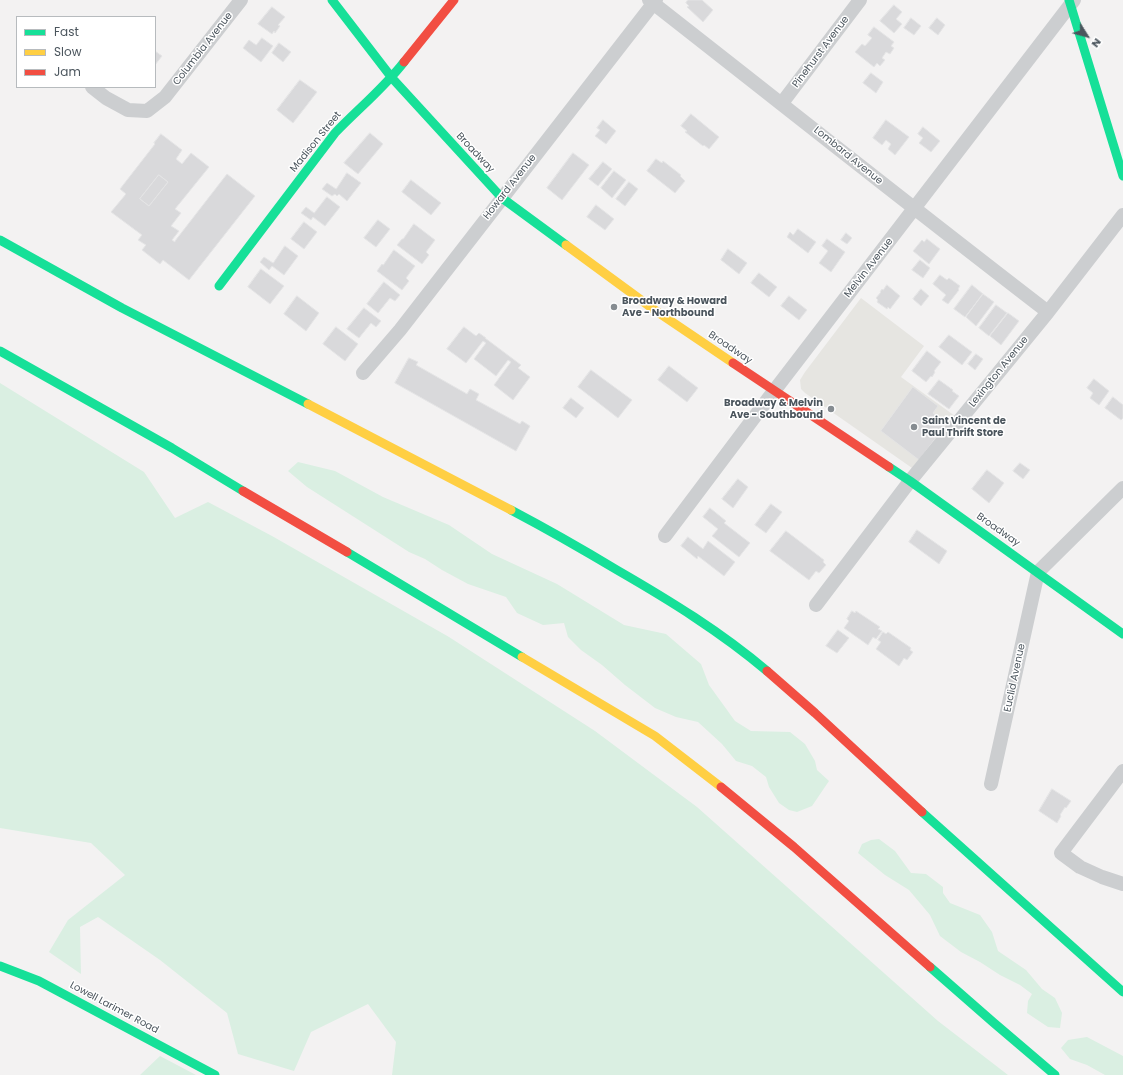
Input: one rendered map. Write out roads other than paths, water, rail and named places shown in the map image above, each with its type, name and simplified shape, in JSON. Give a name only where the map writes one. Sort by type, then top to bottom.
[{"type":"main road","name":"Broadway","points":[[332,0],[392,78],[502,198],[656,311],[910,481],[1123,634]]},
{"type":"main road","name":"Madison Street","points":[[219,286],[335,133],[392,78],[454,0]]},
{"type":"main road","points":[[1072,2],[1123,176]]},
{"type":"main road","points":[[0,240],[122,308],[542,526],[700,620],[755,661],[815,712],[929,818],[1123,992]]},
{"type":"main road","points":[[0,351],[172,448],[655,736],[727,791],[812,863],[1005,1034],[1056,1075]]},
{"type":"main road","name":"Lowell Larimer Road","points":[[0,966],[38,980],[215,1075]]},
{"type":"street","name":"Columbia Avenue","points":[[93,88],[106,98],[128,110],[147,111],[165,98],[241,0]]},
{"type":"street","name":"Pinehurst Avenue","points":[[782,103],[860,0]]},
{"type":"street","name":"Lombard Avenue","points":[[653,1],[915,209],[1048,312]]},
{"type":"street","name":"Howard Avenue","points":[[364,373],[400,330],[653,1]]},
{"type":"street","name":"Melvin Avenue","points":[[665,536],[774,391],[915,209],[1072,2]]},
{"type":"street","name":"Lexington Avenue","points":[[816,605],[910,481],[1048,312],[1123,215]]},
{"type":"street","points":[[1038,572],[1123,488]]},
{"type":"street","name":"Euclid Avenue","points":[[991,784],[1038,572]]},
{"type":"street","points":[[1123,771],[1061,853],[1080,867],[1102,877],[1123,884]]},
{"type":"place","name":"Broadway & Howard Ave - Northbound","points":[[614,307]]},
{"type":"place","name":"Broadway & Melvin Ave - Southbound","points":[[831,409]]},
{"type":"place","name":"Saint Vincent de Paul Thrift Store","points":[[914,427]]}]
